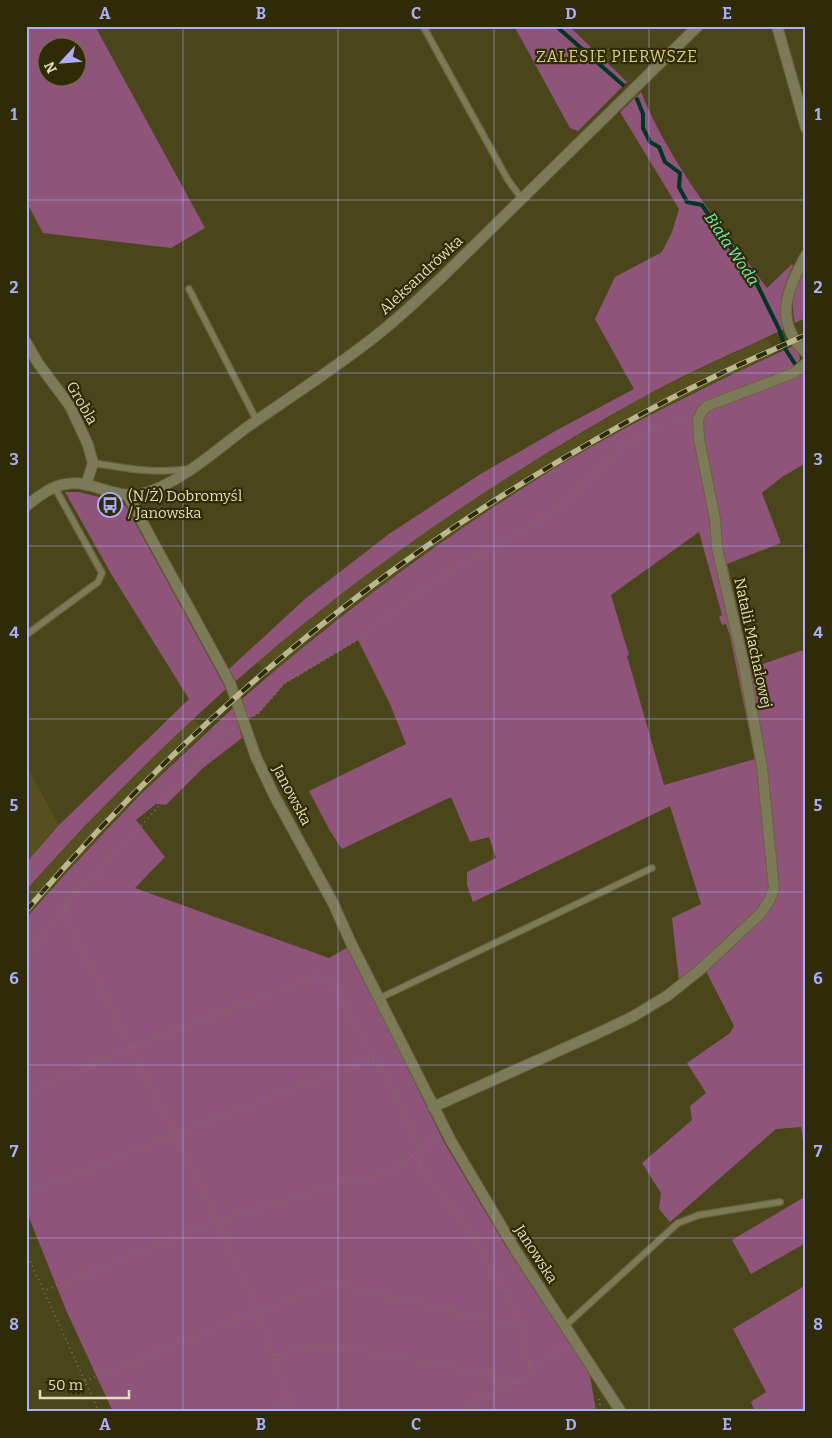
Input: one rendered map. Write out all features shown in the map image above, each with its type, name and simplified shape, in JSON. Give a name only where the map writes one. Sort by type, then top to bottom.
[{"type":"street","name":"Aleksandrówka","points":[[128,496],[137,496],[152,491],[190,468],[381,332],[439,280],[698,26]]},
{"type":"street","points":[[777,26],[806,128]]},
{"type":"street","points":[[806,256],[793,278],[786,296],[789,328],[798,345],[806,353]]},
{"type":"street","name":"Grobla","points":[[26,342],[38,363],[70,406],[88,445],[93,463]]},
{"type":"street","points":[[700,417],[707,406],[794,373],[806,363]]},
{"type":"street","name":"Natalii Machałowej","points":[[433,1107],[632,1017],[667,996],[701,969],[761,913],[774,889],[762,767],[744,666],[717,548],[715,518],[699,439],[698,420],[700,417]]},
{"type":"street","points":[[86,486],[93,463]]},
{"type":"street","points":[[26,506],[55,488],[72,484],[128,496]]},
{"type":"street","name":"Janowska","points":[[128,496],[230,682],[256,757],[274,795],[333,903],[378,999],[445,1130],[516,1251],[622,1412]]},
{"type":"lane","points":[[423,26],[508,180],[522,199]]},
{"type":"lane","points":[[189,289],[257,420]]},
{"type":"lane","points":[[93,463],[148,471],[172,471],[190,468]]},
{"type":"lane","points":[[26,635],[98,582],[102,573],[55,488]]},
{"type":"lane","points":[[378,999],[652,868]]},
{"type":"lane","points":[[565,1326],[678,1223],[699,1215],[780,1202]]},
{"type":"path","points":[[26,957],[66,906],[70,898],[121,848],[194,771],[216,738],[260,714],[284,684],[358,640],[427,585],[553,513],[622,448],[686,415],[694,414],[700,417]]},
{"type":"path","points":[[66,906],[73,934],[218,1221],[257,1312],[294,1412]]},
{"type":"path","points":[[26,1095],[131,1047],[318,976],[332,982],[375,1060],[382,1068],[418,1150],[420,1168],[461,1218],[501,1284],[522,1328],[531,1374]]},
{"type":"path","points":[[28,1193],[366,1061],[375,1060]]},
{"type":"path","points":[[44,1291],[218,1221],[352,1180],[386,1174],[406,1162],[418,1150],[445,1130]]},
{"type":"path","points":[[26,1252],[99,1412]]},
{"type":"path","points":[[85,1381],[330,1283],[522,1328]]},
{"type":"path","points":[[463,1412],[480,1397],[516,1383],[531,1374],[545,1360],[573,1338]]},
{"type":"path","points":[[274,1355],[325,1344],[482,1373],[516,1383]]},
{"type":"path","points":[[262,1412],[289,1401]]},
{"type":"shaded area","points":[[26,26],[95,26],[205,228],[171,248],[43,233],[26,201]]},
{"type":"shaded area","points":[[514,26],[569,26],[627,82],[578,131],[570,128]]},
{"type":"shaded area","points":[[641,92],[653,119],[681,169],[767,288],[792,264],[793,266],[781,303],[784,329],[645,396],[537,459],[484,493],[382,563],[283,640],[236,681],[229,669],[306,598],[389,534],[479,475],[557,430],[634,389],[595,319],[615,277],[662,252],[672,232],[679,209],[620,112]]},
{"type":"shaded area","points":[[806,269],[806,318],[795,323],[794,295]]},
{"type":"shaded area","points":[[767,337],[775,354],[652,414],[577,455],[537,480],[418,558],[324,629],[269,676],[257,662],[307,619],[408,543],[491,487],[646,395]]},
{"type":"shaded area","points":[[793,346],[800,359],[793,370],[700,407],[711,520],[711,540],[732,627],[759,768],[771,889],[757,912],[679,981],[672,918],[701,904],[670,806],[473,902],[467,885],[467,872],[496,858],[489,837],[470,842],[451,797],[342,849],[330,831],[309,791],[406,744],[390,704],[358,640],[284,684],[259,713],[248,719],[242,699],[366,597],[497,505],[603,440],[684,398]],"holes":[[[699,532],[722,615],[719,617],[722,625],[726,624],[730,636],[755,759],[664,785],[611,595]]]},
{"type":"shaded area","points":[[806,371],[806,463],[782,477],[762,493],[781,543],[727,564],[751,668],[806,649],[806,1160],[801,1127],[776,1129],[670,1222],[659,1209],[661,1193],[642,1163],[692,1120],[690,1106],[706,1093],[687,1063],[730,1033],[734,1026],[706,971],[764,914],[775,874],[720,548],[701,421],[712,408]]},
{"type":"shaded area","points":[[65,492],[79,492],[123,503],[226,689],[123,786],[26,890],[26,863],[59,825],[189,699],[113,577]]},
{"type":"shaded area","points":[[234,707],[242,738],[203,768],[166,805],[156,804],[136,820],[165,857],[135,888],[329,958],[348,947],[445,1144],[505,1245],[590,1375],[596,1412],[113,1412],[66,1310],[26,1210],[26,918],[140,795]]},
{"type":"shaded area","points":[[193,718],[205,732],[140,795],[26,918],[26,890],[109,800]]},
{"type":"shaded area","points":[[26,765],[59,825],[26,863]]},
{"type":"shaded area","points":[[806,1196],[806,1243],[751,1274],[732,1240]]},
{"type":"shaded area","points":[[806,1285],[806,1412],[755,1412],[751,1402],[766,1392],[733,1329]]},
{"type":"waterway","name":"Biała Woda","points":[[556,26],[623,85]]},
{"type":"waterway","name":"Biała Woda","points":[[637,99],[643,114],[643,128],[650,142],[659,147],[665,162],[680,173],[679,187],[687,202],[702,205],[753,276],[779,329],[786,350],[795,364]]},
{"type":"railway","points":[[26,911],[83,847],[204,726],[333,615],[402,564],[472,515],[616,428],[714,377],[806,335]]},
{"type":"place","name":"(N/Ż) Dobromyśl / Janowska","points":[[110,505]]},
{"type":"district","name":"ZALESIE PIERWSZE","points":[[617,56]]}]
